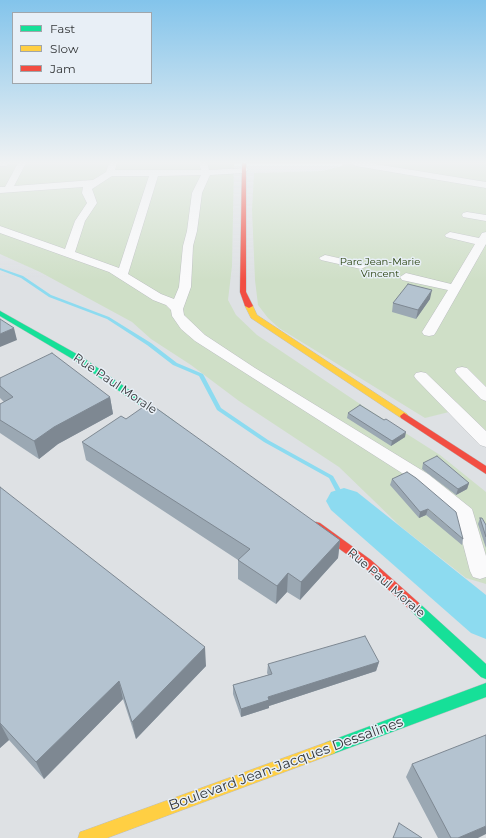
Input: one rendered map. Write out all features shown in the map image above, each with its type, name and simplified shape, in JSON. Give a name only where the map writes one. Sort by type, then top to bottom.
[{"type":"street","points":[[69,254],[80,221],[91,202]]},
{"type":"street","points":[[122,276],[145,202]]},
{"type":"street","points":[[196,202],[188,246],[185,287],[177,309],[178,316],[186,326],[200,338],[347,433],[422,478],[465,514],[480,571]]},
{"type":"street","points":[[244,202],[243,292],[254,316],[486,471]]},
{"type":"street","points":[[466,215],[486,218]]},
{"type":"street","points":[[0,229],[69,254],[122,276],[157,297],[170,302],[177,309]]},
{"type":"street","points":[[429,332],[484,239],[450,235]]},
{"type":"street","points":[[325,258],[361,266]]},
{"type":"street","points":[[406,277],[455,288]]},
{"type":"street","name":"Rue Paul Morale","points":[[0,313],[79,359],[176,426]]},
{"type":"street","points":[[462,371],[486,396]]},
{"type":"street","points":[[421,376],[486,441]]},
{"type":"street","name":"Rue Paul Morale","points":[[310,522],[367,563],[486,673]]},
{"type":"street","name":"Boulevard Jean-Jacques Dessalines","points":[[86,838],[486,690]]},
{"type":"green space","points":[[0,202],[233,202],[232,266],[228,300],[236,315],[257,335],[366,408],[440,455],[486,492],[486,584],[466,578],[400,526],[339,467],[239,401],[191,365],[151,339],[132,322],[40,272],[0,254]]},
{"type":"green space","name":"Parc Jean-Marie Vincent","points":[[252,202],[486,202],[486,435],[457,410],[425,418],[279,328],[268,318],[258,305],[255,280]]},
{"type":"building","points":[[408,284],[432,290],[418,310],[393,303]]},
{"type":"building","points":[[0,319],[14,328],[0,334]]},
{"type":"building","points":[[52,353],[110,397],[54,427],[34,441],[0,420],[0,404],[13,397],[0,386],[0,378]]},
{"type":"building","points":[[149,403],[340,540],[301,582],[288,573],[277,586],[238,560],[250,549],[82,442],[121,416],[126,419]]},
{"type":"building","points":[[360,405],[406,432],[392,441],[348,413]]},
{"type":"building","points":[[437,456],[469,483],[458,489],[423,463]]},
{"type":"building","points":[[407,472],[456,512],[463,539],[428,509],[420,512],[392,479]]},
{"type":"building","points":[[0,487],[205,647],[132,722],[119,681],[36,762],[0,723]]},
{"type":"building","points":[[480,518],[482,518],[486,525],[486,537]]},
{"type":"building","points":[[365,636],[379,662],[268,697],[269,700],[241,709],[233,685],[272,674],[268,664]]},
{"type":"building","points":[[486,735],[486,826],[458,838],[451,838],[412,764]]},
{"type":"building","points":[[399,823],[422,838],[393,838]]},
{"type":"waterway","points":[[0,269],[22,277],[50,296],[108,318],[149,344],[175,364],[201,375],[219,409],[266,441],[331,477],[344,501]]},
{"type":"waterway","points":[[344,501],[486,620]]},
{"type":"traffic: fast","points":[[0,313],[79,359],[171,423]]},
{"type":"traffic: fast","points":[[415,607],[486,673]]},
{"type":"traffic: fast","points":[[330,748],[486,690]]},
{"type":"traffic: slow","points":[[249,306],[254,316],[404,416]]},
{"type":"traffic: slow","points":[[86,838],[330,748]]},
{"type":"traffic: jam","points":[[244,202],[243,292],[249,306]]},
{"type":"traffic: jam","points":[[404,416],[486,471]]},
{"type":"traffic: jam","points":[[316,526],[367,563],[415,607]]}]
